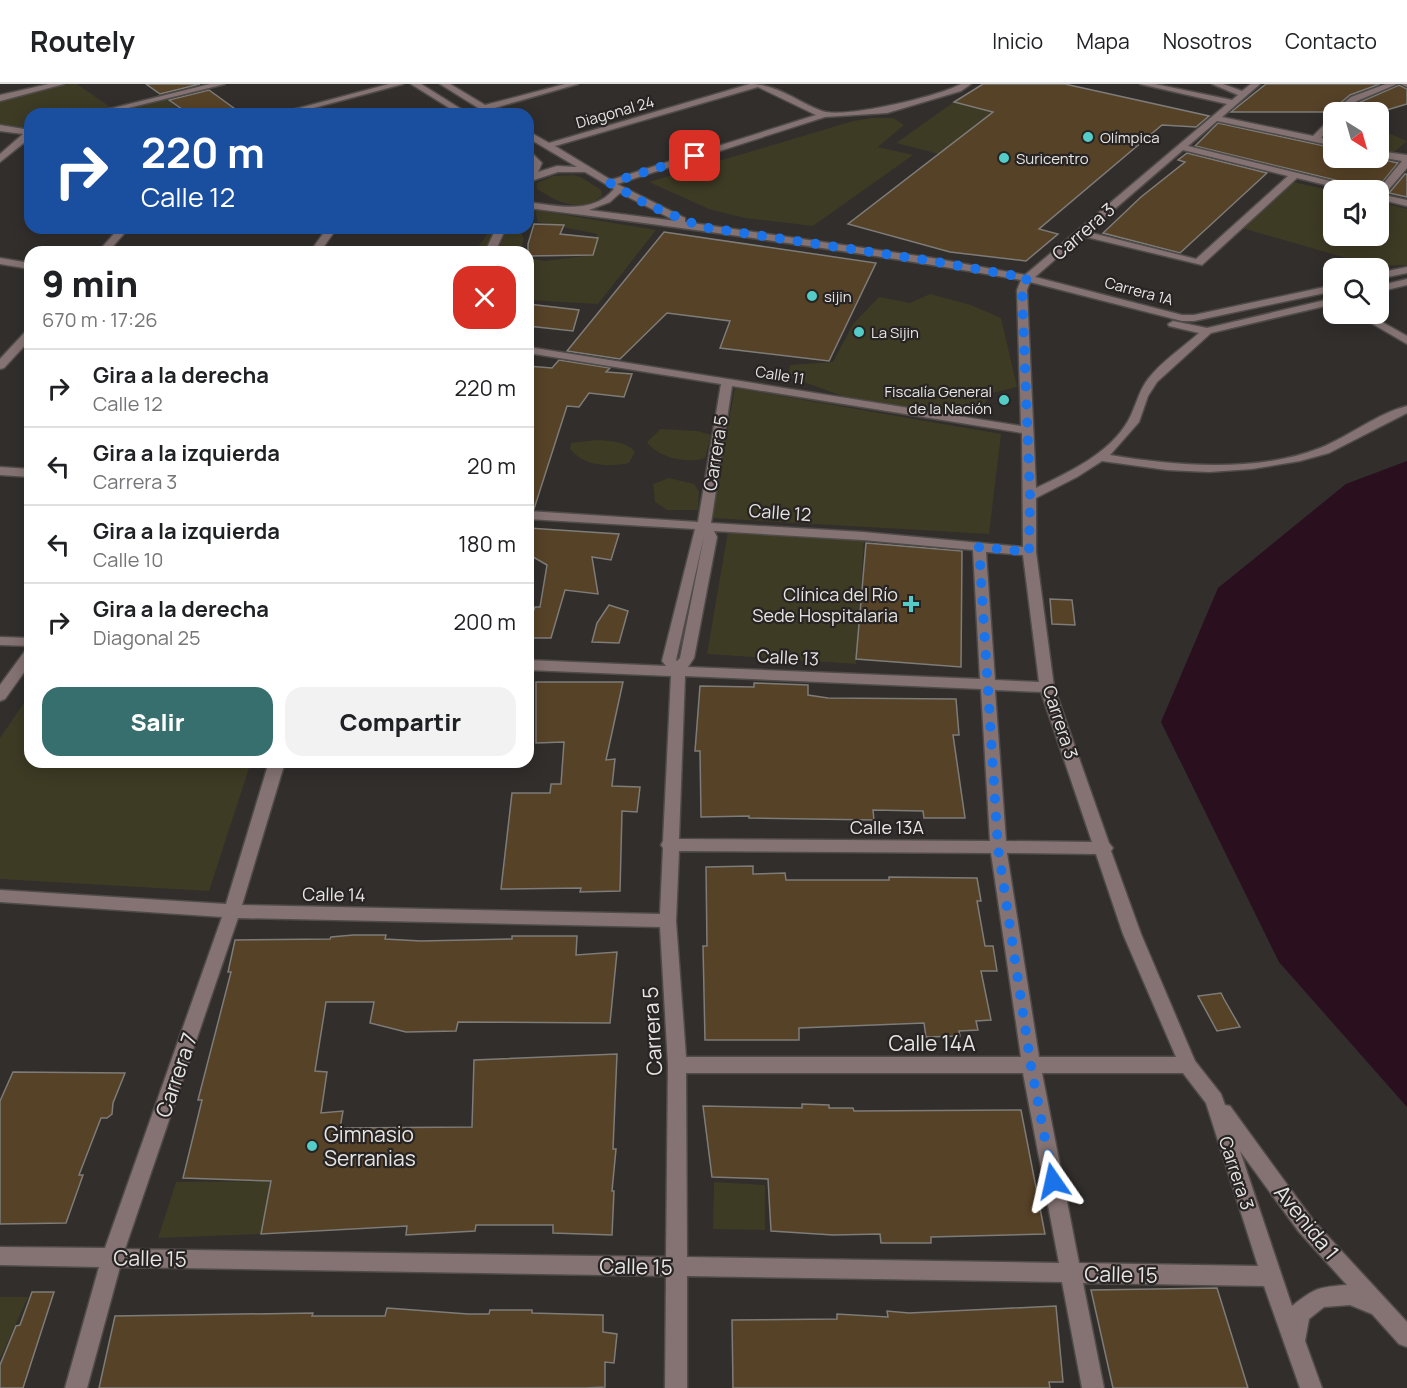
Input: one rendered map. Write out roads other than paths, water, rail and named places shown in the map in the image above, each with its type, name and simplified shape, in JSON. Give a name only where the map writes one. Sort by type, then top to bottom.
[{"type":"street","points":[[0,98],[60,84]]},
{"type":"street","points":[[119,108],[221,84]]},
{"type":"street","points":[[305,108],[399,84]]},
{"type":"street","points":[[415,84],[455,108]]},
{"type":"street","points":[[444,84],[484,108],[574,84]]},
{"type":"street","points":[[759,84],[824,115]]},
{"type":"street","name":"Diagonal 24","points":[[548,146],[759,84]]},
{"type":"street","points":[[614,186],[824,115],[887,110],[968,84]]},
{"type":"street","points":[[1144,84],[1232,103]]},
{"type":"street","points":[[1216,84],[1244,95]]},
{"type":"street","name":"Carrera 3","points":[[1256,84],[1027,278],[1022,290],[1030,496],[1029,552],[1047,687],[1105,848],[1132,934],[1188,1065],[1214,1100],[1271,1276],[1311,1388]]},
{"type":"street","points":[[1350,102],[1393,84]]},
{"type":"street","points":[[1215,118],[1323,141]]},
{"type":"street","points":[[0,128],[24,132]]},
{"type":"street","points":[[1315,139],[1323,130]]},
{"type":"street","points":[[0,159],[24,138]]},
{"type":"street","points":[[534,138],[614,186],[665,213],[702,227]]},
{"type":"street","points":[[1180,147],[1323,182]]},
{"type":"street","points":[[1389,156],[1407,158],[1406,164],[1389,183]]},
{"type":"street","points":[[534,178],[557,169],[586,170]]},
{"type":"street","points":[[1081,233],[1198,263],[1295,175]]},
{"type":"street","points":[[558,210],[593,207],[615,195],[614,186]]},
{"type":"street","points":[[1389,199],[1407,203]]},
{"type":"street","points":[[534,206],[702,227],[932,261],[1027,278],[1074,290]]},
{"type":"street","points":[[108,246],[119,234]]},
{"type":"street","points":[[0,261],[24,265]]},
{"type":"street","points":[[1389,274],[1407,270]]},
{"type":"street","points":[[1389,286],[1407,282]]},
{"type":"street","name":"Carrera 1A","points":[[1074,290],[1182,318],[1194,318],[1323,290]]},
{"type":"street","name":"Carrera 1A","points":[[1074,290],[1179,326],[1207,331],[1323,304]]},
{"type":"street","points":[[1380,324],[1407,341]]},
{"type":"street","name":"Carrera 1A","points":[[1030,496],[1078,473],[1102,457],[1134,420],[1146,388],[1168,364],[1207,331]]},
{"type":"street","points":[[0,366],[24,340]]},
{"type":"street","name":"Calle 11","points":[[534,351],[1027,430]]},
{"type":"street","name":"Carrera 5","points":[[676,1388],[677,1065],[668,921],[669,845],[678,671],[669,661],[698,535],[704,524],[727,382]]},
{"type":"street","points":[[1102,457],[1164,468],[1241,468],[1304,457],[1344,441],[1389,416],[1407,409]]},
{"type":"street","points":[[0,471],[24,473]]},
{"type":"street","name":"Calle 12","points":[[534,515],[704,524],[1029,552]]},
{"type":"street","points":[[979,547],[998,848],[1031,1066],[1093,1388]]},
{"type":"street","points":[[0,640],[24,642]]},
{"type":"street","points":[[0,696],[24,662]]},
{"type":"street","name":"Calle 13","points":[[534,665],[1047,687]]},
{"type":"street","name":"Carrera 7","points":[[76,1388],[112,1258],[232,911],[275,768]]},
{"type":"street","name":"Calle 13A","points":[[669,845],[1105,848]]},
{"type":"street","name":"Calle 14","points":[[0,896],[232,911],[668,921]]},
{"type":"street","name":"Calle 14A","points":[[677,1065],[1188,1065]]},
{"type":"street","name":"Avenida 1","points":[[1214,1100],[1306,1226],[1407,1337]]},
{"type":"street","name":"Calle 15","points":[[0,1256],[1271,1276]]},
{"type":"street","points":[[1294,1341],[1299,1314],[1320,1297],[1351,1295],[1382,1309]]},
{"type":"place","name":"Olímpica","points":[[1088,137]]},
{"type":"place","name":"Suricentro","points":[[1004,158]]},
{"type":"place","name":"sijin","points":[[812,296]]},
{"type":"place","name":"La Sijin","points":[[859,332]]},
{"type":"place","name":"Fiscalía General de la Nación","points":[[1004,400]]},
{"type":"place","name":"Clínica del Río Sede Hospitalaria","points":[[911,604]]},
{"type":"place","name":"Gimnasio Serranias","points":[[312,1146]]}]
